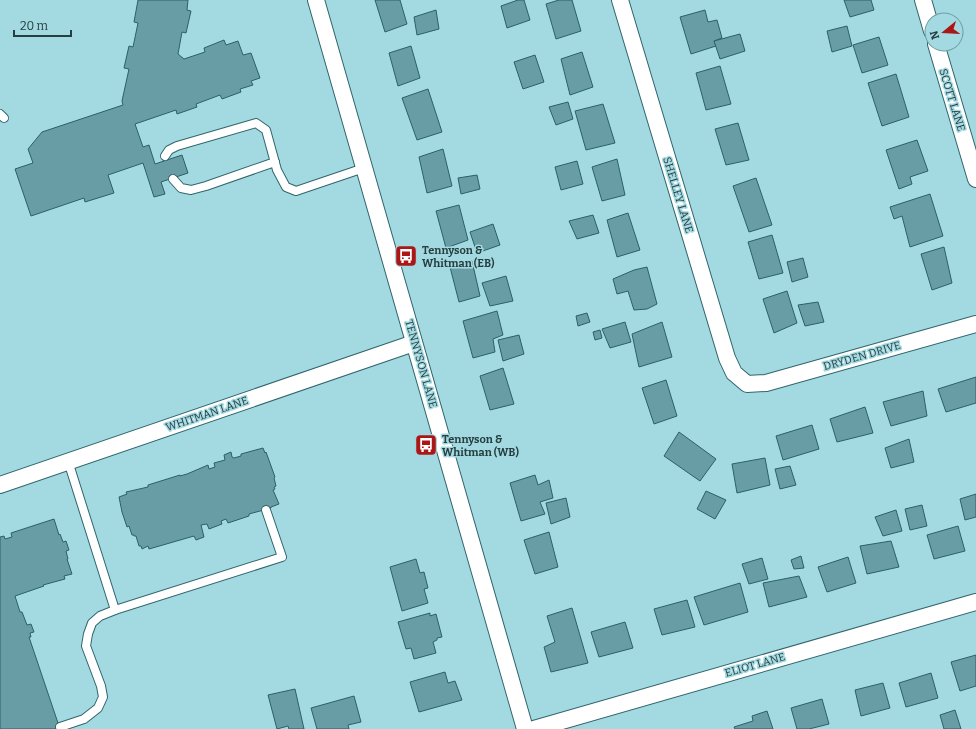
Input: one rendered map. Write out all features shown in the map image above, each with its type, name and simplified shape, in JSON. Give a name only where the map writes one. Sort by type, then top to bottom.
[{"type":"street","name":"TENNYSON LANE","points":[[316,0],[525,729]]},
{"type":"street","name":"SHELLEY LANE","points":[[620,0],[727,358],[734,373],[747,384]]},
{"type":"street","points":[[923,0],[926,12]]},
{"type":"street","name":"SCOTT LANE","points":[[938,52],[976,179]]},
{"type":"street","name":"DRYDEN DRIVE","points":[[747,384],[766,383],[976,324]]},
{"type":"street","name":"WHITMAN LANE","points":[[0,485],[414,343]]},
{"type":"street","name":"ELIOT LANE","points":[[534,729],[976,602]]},
{"type":"lane","points":[[165,156],[169,150],[177,146],[256,123],[266,130],[277,170],[286,187],[296,190],[364,168]]},
{"type":"lane","points":[[173,179],[181,188],[191,190],[275,162]]},
{"type":"lane","points":[[68,461],[115,610]]},
{"type":"lane","points":[[60,727],[84,719],[98,708],[103,697],[101,686],[86,646],[92,623],[100,616],[115,610],[282,557],[266,510]]},
{"type":"building","points":[[138,0],[188,0],[187,10],[191,11],[186,33],[182,32],[178,54],[184,59],[205,52],[204,48],[224,40],[226,45],[238,41],[243,55],[251,53],[260,78],[251,81],[253,85],[240,89],[241,92],[222,99],[220,95],[196,104],[197,107],[177,114],[176,110],[135,124],[143,147],[149,145],[155,164],[182,155],[188,173],[161,182],[165,194],[154,197],[143,163],[108,175],[114,193],[85,202],[84,198],[31,216],[15,169],[33,163],[28,149],[42,132],[123,105],[122,101],[129,69],[124,68],[129,46],[133,47],[138,23],[134,22]]},
{"type":"building","points":[[375,0],[400,0],[407,24],[385,32]]},
{"type":"building","points":[[518,0],[524,0],[530,20],[507,28],[501,6]]},
{"type":"building","points":[[559,0],[572,0],[581,31],[556,39],[546,4]]},
{"type":"building","points":[[844,0],[871,0],[874,10],[850,17]]},
{"type":"building","points":[[436,10],[439,29],[417,35],[414,17]]},
{"type":"building","points":[[705,10],[708,22],[717,20],[722,38],[714,41],[716,46],[691,54],[680,17]]},
{"type":"building","points":[[847,26],[852,46],[832,52],[827,31]]},
{"type":"building","points":[[740,34],[745,51],[720,59],[714,41]]},
{"type":"building","points":[[879,37],[888,65],[862,73],[853,45]]},
{"type":"building","points":[[411,46],[420,78],[398,86],[389,53]]},
{"type":"building","points":[[582,52],[593,87],[570,95],[561,59]]},
{"type":"building","points":[[535,55],[544,82],[523,89],[514,62]]},
{"type":"building","points":[[720,66],[731,104],[706,110],[696,73]]},
{"type":"building","points":[[896,74],[909,117],[882,126],[868,83]]},
{"type":"building","points":[[428,89],[442,132],[417,140],[402,98]]},
{"type":"building","points":[[568,102],[573,119],[556,125],[549,107]]},
{"type":"building","points":[[603,104],[615,143],[586,150],[575,111]]},
{"type":"building","points":[[738,123],[749,160],[726,165],[715,129]]},
{"type":"building","points":[[917,140],[928,171],[910,177],[912,184],[899,189],[886,150]]},
{"type":"building","points":[[443,149],[452,186],[427,193],[419,157]]},
{"type":"building","points":[[617,159],[625,195],[602,201],[592,167]]},
{"type":"building","points":[[577,161],[583,184],[561,190],[555,167]]},
{"type":"building","points":[[477,175],[480,189],[461,194],[458,178]]},
{"type":"building","points":[[756,178],[772,225],[749,232],[733,186]]},
{"type":"building","points":[[930,194],[943,236],[910,247],[902,216],[894,219],[890,207]]},
{"type":"building","points":[[459,205],[468,240],[446,248],[436,211]]},
{"type":"building","points":[[628,213],[640,250],[617,257],[607,220]]},
{"type":"building","points":[[593,215],[599,233],[577,239],[569,221]]},
{"type":"building","points":[[493,224],[500,245],[477,253],[470,232]]},
{"type":"building","points":[[772,235],[783,273],[759,279],[748,242]]},
{"type":"building","points":[[944,247],[952,283],[932,290],[921,254]]},
{"type":"building","points":[[803,258],[808,277],[792,282],[787,262]]},
{"type":"building","points":[[472,261],[480,296],[459,302],[450,267]]},
{"type":"building","points":[[647,267],[657,304],[647,309],[634,310],[628,291],[617,294],[613,279],[634,270]]},
{"type":"building","points":[[506,276],[513,301],[490,306],[482,283]]},
{"type":"building","points":[[787,291],[797,323],[774,333],[763,299]]},
{"type":"building","points":[[818,302],[824,322],[805,326],[798,305]]},
{"type":"building","points":[[497,311],[503,335],[493,339],[495,352],[473,358],[463,321]]},
{"type":"building","points":[[587,313],[590,322],[578,326],[576,316]]},
{"type":"building","points":[[625,322],[631,342],[610,348],[602,329]]},
{"type":"building","points":[[662,322],[672,357],[639,367],[632,334]]},
{"type":"building","points":[[600,330],[602,338],[595,340],[593,332]]},
{"type":"building","points":[[519,335],[524,354],[503,361],[498,340]]},
{"type":"building","points":[[503,368],[514,404],[490,410],[480,376]]},
{"type":"building","points":[[976,377],[976,403],[946,412],[938,389]]},
{"type":"building","points":[[666,380],[677,416],[654,424],[642,388]]},
{"type":"building","points":[[923,391],[927,416],[891,426],[883,402]]},
{"type":"building","points":[[865,407],[873,433],[837,442],[830,419]]},
{"type":"building","points":[[812,425],[819,449],[783,460],[776,436]]},
{"type":"building","points":[[679,432],[716,459],[700,481],[664,456]]},
{"type":"building","points":[[909,439],[914,462],[891,468],[885,448]]},
{"type":"building","points":[[263,448],[265,453],[266,452],[275,477],[276,486],[273,490],[279,504],[228,523],[226,519],[221,521],[222,524],[209,529],[207,524],[201,525],[204,537],[196,540],[194,536],[149,549],[148,546],[142,549],[141,546],[139,546],[136,536],[132,535],[129,526],[127,527],[119,497],[127,494],[126,492],[148,487],[148,485],[187,474],[208,465],[209,469],[215,467],[214,463],[225,460],[224,455],[231,452],[232,457],[234,458],[241,456],[241,454]]},
{"type":"building","points":[[765,458],[770,485],[737,493],[732,464]]},
{"type":"building","points":[[790,466],[796,485],[780,489],[775,469]]},
{"type":"building","points":[[535,475],[538,485],[549,480],[553,498],[540,502],[545,514],[521,521],[510,483]]},
{"type":"building","points":[[706,491],[726,500],[715,519],[697,509]]},
{"type":"building","points":[[976,494],[976,517],[965,520],[960,499]]},
{"type":"building","points":[[566,498],[570,517],[551,524],[546,503]]},
{"type":"building","points":[[922,505],[927,526],[910,530],[905,509]]},
{"type":"building","points":[[896,510],[902,531],[883,536],[875,517]]},
{"type":"building","points":[[54,519],[59,535],[60,534],[63,542],[66,541],[69,550],[66,551],[67,559],[72,574],[64,576],[65,579],[43,585],[44,586],[15,596],[20,612],[22,612],[27,625],[31,624],[34,632],[30,633],[31,637],[29,637],[60,729],[0,729],[0,537],[4,536],[5,539],[12,537],[11,533]]},
{"type":"building","points":[[958,526],[965,551],[934,559],[927,535]]},
{"type":"building","points":[[549,532],[558,567],[535,574],[524,540]]},
{"type":"building","points":[[891,541],[899,567],[867,574],[860,546]]},
{"type":"building","points":[[801,556],[804,568],[794,569],[791,560]]},
{"type":"building","points":[[848,557],[856,583],[827,592],[818,567]]},
{"type":"building","points":[[762,558],[768,579],[749,584],[742,564]]},
{"type":"building","points":[[416,559],[420,573],[424,572],[428,588],[424,589],[428,603],[402,611],[390,567]]},
{"type":"building","points":[[799,576],[807,597],[769,607],[763,583]]},
{"type":"building","points":[[740,583],[748,612],[704,625],[694,597]]},
{"type":"building","points":[[687,600],[695,627],[662,635],[654,609]]},
{"type":"building","points":[[572,608],[588,663],[551,672],[544,647],[555,642],[547,616]]},
{"type":"building","points":[[430,613],[430,616],[436,614],[442,637],[437,638],[437,640],[433,642],[436,653],[414,659],[411,648],[406,649],[398,622]]},
{"type":"building","points":[[625,622],[633,648],[599,657],[591,632]]},
{"type":"building","points":[[976,655],[976,686],[960,691],[951,662]]},
{"type":"building","points":[[445,672],[448,683],[455,681],[462,700],[419,712],[410,682]]},
{"type":"building","points":[[931,673],[938,698],[906,707],[899,683]]},
{"type":"building","points":[[883,683],[890,708],[861,716],[855,690]]},
{"type":"building","points":[[295,689],[304,729],[289,729],[288,726],[277,729],[268,695]]},
{"type":"building","points":[[354,696],[361,722],[348,725],[349,729],[317,729],[311,708]]},
{"type":"building","points":[[822,699],[829,724],[809,729],[797,729],[791,708]]},
{"type":"building","points":[[955,710],[961,729],[944,729],[940,715]]},
{"type":"building","points":[[767,711],[773,729],[735,729],[734,727],[753,721],[752,716]]},
{"type":"place","name":"Tennyson & Whitman (EB)","points":[[406,256]]},
{"type":"place","name":"Tennyson & Whitman (WB)","points":[[426,445]]}]
